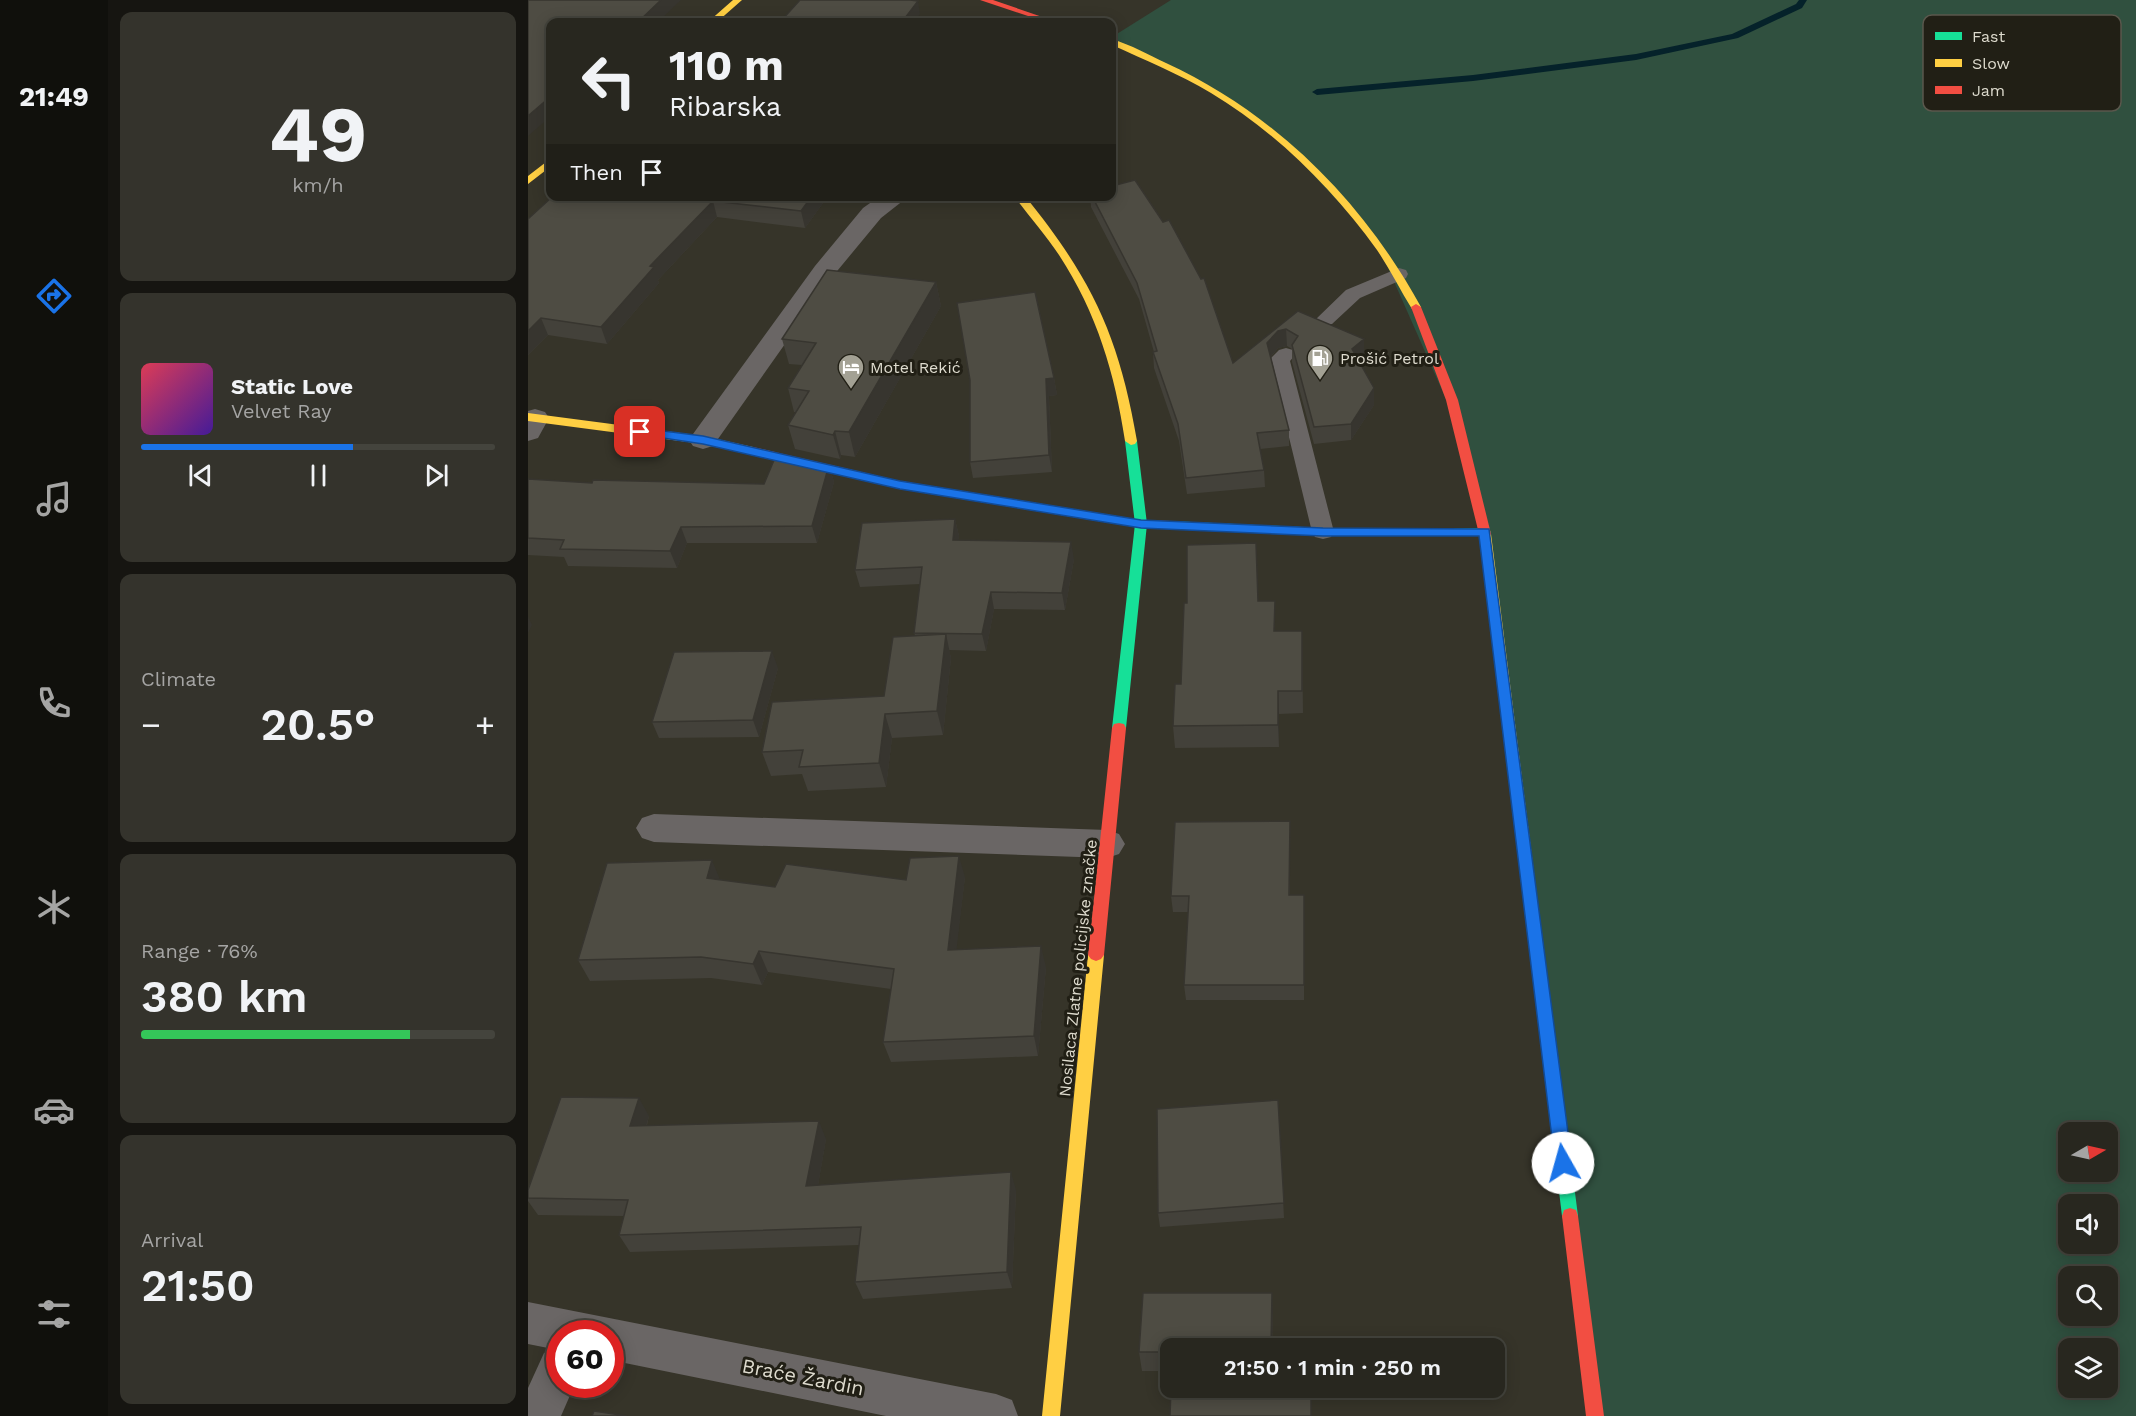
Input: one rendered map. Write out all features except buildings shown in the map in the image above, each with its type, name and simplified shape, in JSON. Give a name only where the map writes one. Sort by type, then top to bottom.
[{"type":"street","points":[[717,18],[738,0]]},
{"type":"street","points":[[984,0],[1040,18]]},
{"type":"street","points":[[1116,44],[1173,68],[1227,98],[1274,133],[1361,225],[1399,274],[1434,346],[1464,437],[1485,532],[1595,1416]]},
{"type":"street","points":[[528,181],[546,165]]},
{"type":"street","points":[[703,440],[824,271],[872,213],[890,201]]},
{"type":"street","name":"Nosilaca Zlatne policijske značke","points":[[1023,201],[1056,240],[1097,308],[1117,363],[1130,436],[1141,524],[1051,1416]]},
{"type":"street","points":[[530,422],[703,440],[900,485],[1141,524],[1323,532],[1485,532]]},
{"type":"street","points":[[654,828],[1107,844]]},
{"type":"street","name":"Braće Žardin","points":[[528,1323],[546,1329]]},
{"type":"street","name":"Braće Žardin","points":[[624,1349],[996,1416]]},
{"type":"street","points":[[538,1416],[549,1398]]},
{"type":"lane","points":[[1325,320],[1353,294],[1399,274]]},
{"type":"lane","points":[[1286,354],[1281,359],[1323,532]]},
{"type":"green space","points":[[1171,0],[2136,0],[2136,1416],[1595,1416],[1468,449],[1377,243],[1274,133],[1173,68],[1116,44],[1116,34]]},
{"type":"waterway","points":[[1317,92],[1473,78],[1636,57],[1735,36],[1799,6],[1803,0]]},
{"type":"traffic: fast","points":[[1119,728],[1141,524],[1131,441]]},
{"type":"traffic: fast","points":[[1170,525],[1323,532],[1485,532]]},
{"type":"traffic: fast","points":[[1532,912],[1570,1216]]},
{"type":"traffic: slow","points":[[717,18],[738,0]]},
{"type":"traffic: slow","points":[[1116,44],[1171,68],[1227,99],[1282,140],[1335,192],[1359,220],[1381,249],[1416,307]]},
{"type":"traffic: slow","points":[[528,181],[546,165]]},
{"type":"traffic: slow","points":[[1023,201],[1063,253],[1095,309],[1117,370],[1131,441]]},
{"type":"traffic: slow","points":[[528,417],[703,440],[753,451]]},
{"type":"traffic: slow","points":[[1485,534],[1532,912]]},
{"type":"traffic: slow","points":[[1051,1416],[1096,955]]},
{"type":"traffic: jam","points":[[984,0],[1040,18]]},
{"type":"traffic: jam","points":[[1416,307],[1452,400],[1485,534]]},
{"type":"traffic: jam","points":[[753,451],[900,485],[1141,524],[1170,525]]},
{"type":"traffic: jam","points":[[1096,955],[1119,728]]},
{"type":"traffic: jam","points":[[1570,1216],[1595,1416]]},
{"type":"place","name":"Prošić Petrol","points":[[1320,381]]},
{"type":"place","name":"Motel Rekić","points":[[851,390]]},
{"type":"route","points":[[640,432],[703,440],[900,485],[1141,524],[1323,532],[1485,532],[1563,1163]]}]
